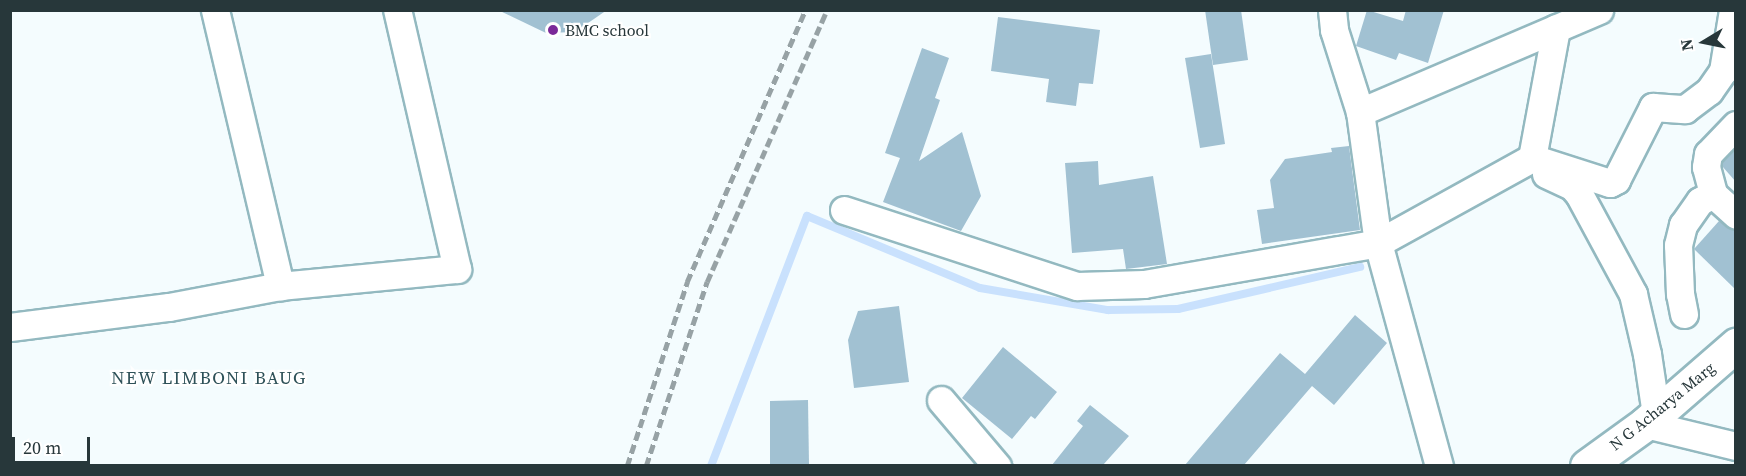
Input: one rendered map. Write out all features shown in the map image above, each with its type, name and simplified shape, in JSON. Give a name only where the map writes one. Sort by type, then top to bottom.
[{"type":"main road","name":"N G Acharya Marg","points":[[1587,465],[1650,419],[1736,345]]},
{"type":"street","points":[[215,10],[280,286]]},
{"type":"street","points":[[10,327],[169,307],[280,286],[457,269],[397,10]]},
{"type":"street","points":[[1332,10],[1334,30],[1360,112],[1380,250],[1411,330],[1439,465]]},
{"type":"street","points":[[1360,112],[1599,10]]},
{"type":"street","points":[[1532,158],[1610,183],[1616,180],[1653,107],[1685,109],[1709,91],[1723,71],[1733,10]]},
{"type":"street","points":[[1380,250],[1532,158],[1556,28]]},
{"type":"street","points":[[1736,125],[1708,154],[1706,167],[1713,194],[1736,215]]},
{"type":"street","points":[[844,210],[1077,286],[1144,284],[1380,250],[1532,173],[1548,174],[1564,181],[1579,194],[1633,294],[1647,354],[1650,419],[1736,446]]},
{"type":"street","points":[[1684,314],[1680,294],[1678,245],[1683,225],[1700,201],[1713,194]]},
{"type":"street","points":[[941,400],[997,465]]},
{"type":"building","points":[[498,10],[607,10],[575,32],[546,33]]},
{"type":"building","points":[[1205,10],[1241,10],[1248,60],[1213,65]]},
{"type":"building","points":[[1367,10],[1403,21],[1406,10],[1444,10],[1428,63],[1399,53],[1396,60],[1356,46]]},
{"type":"building","points":[[998,17],[1100,30],[1093,84],[1079,83],[1076,106],[1046,102],[1049,79],[991,71]]},
{"type":"building","points":[[922,48],[949,58],[935,98],[940,100],[919,161],[962,132],[981,196],[961,231],[883,202],[900,158],[885,153]]},
{"type":"building","points":[[1211,54],[1225,144],[1200,148],[1185,58]]},
{"type":"building","points":[[1349,146],[1360,230],[1262,244],[1257,210],[1274,208],[1270,180],[1285,159],[1332,152],[1331,148]]},
{"type":"building","points":[[1736,148],[1736,182],[1722,166],[1723,161]]},
{"type":"building","points":[[1098,161],[1099,185],[1153,176],[1167,264],[1126,269],[1123,249],[1072,253],[1065,163]]},
{"type":"building","points":[[1719,221],[1736,230],[1736,290],[1694,249]]},
{"type":"building","points":[[899,306],[909,382],[854,388],[848,340],[858,311]]},
{"type":"building","points":[[1355,315],[1387,343],[1334,405],[1312,386],[1244,465],[1185,465],[1280,353],[1305,374]]},
{"type":"building","points":[[1003,347],[1057,392],[1035,419],[1031,416],[1012,439],[962,398]]},
{"type":"building","points":[[808,400],[809,465],[770,465],[770,401]]},
{"type":"building","points":[[1090,405],[1129,436],[1103,465],[1052,465],[1083,426],[1077,421]]},
{"type":"waterway","points":[[711,466],[807,216],[980,288],[1108,310],[1178,309],[1360,267]]},
{"type":"railway","points":[[627,466],[687,282],[805,10]]},
{"type":"railway","points":[[646,466],[707,282],[827,10]]},
{"type":"place","name":"BMC school","points":[[553,30]]},
{"type":"district","name":"NEW LIMBONI BAUG","points":[[209,378]]}]
